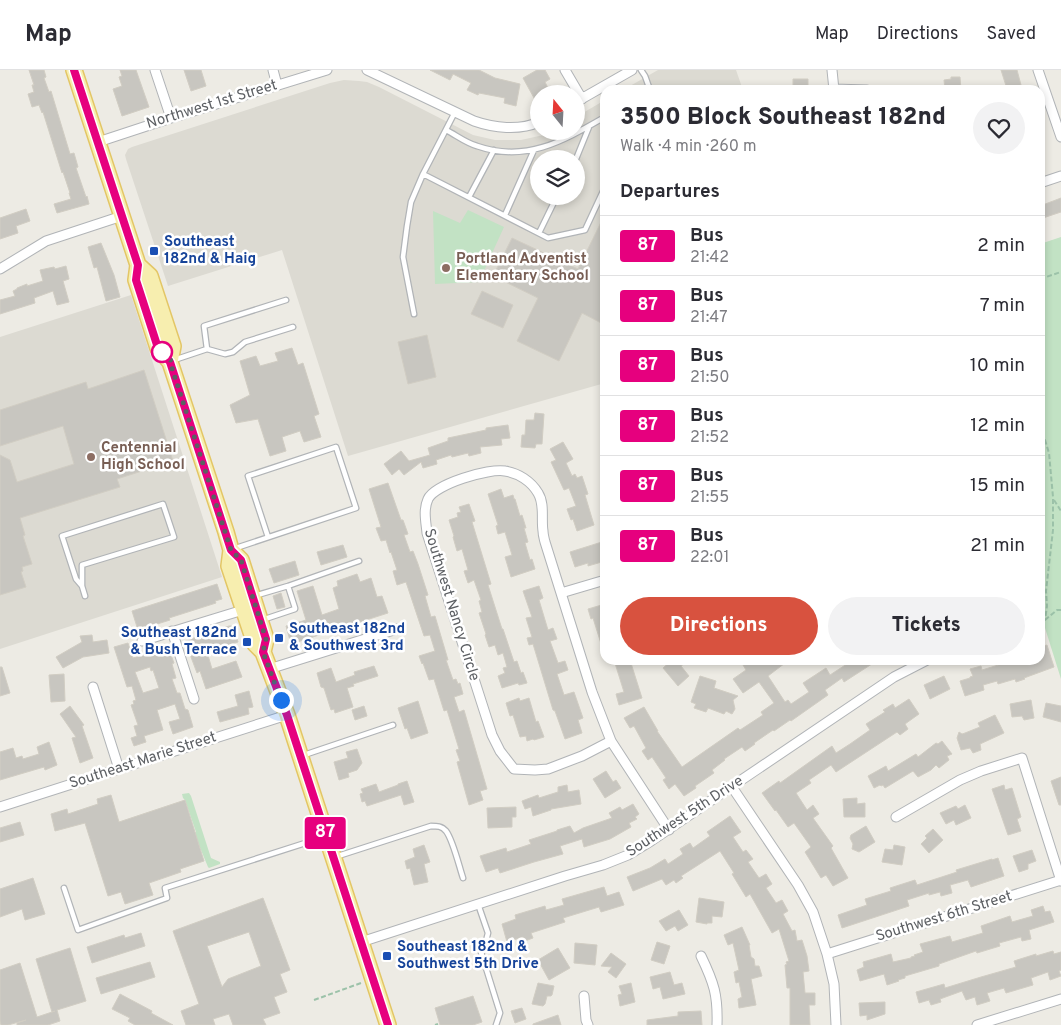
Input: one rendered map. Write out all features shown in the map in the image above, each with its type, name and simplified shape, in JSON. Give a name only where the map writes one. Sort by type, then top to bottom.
[{"type":"main road","points":[[74,70],[138,265],[136,280],[158,348],[171,358]]},
{"type":"main road","points":[[138,265],[150,276],[173,346],[171,358],[231,550],[229,566],[254,644],[263,652],[287,715],[388,1025]]},
{"type":"main road","points":[[231,550],[241,560],[253,597],[266,639],[263,652]]},
{"type":"street","points":[[155,70],[170,118]]},
{"type":"street","points":[[273,70],[277,85]]},
{"type":"street","name":"Northwest 1st Street","points":[[98,142],[326,70]]},
{"type":"street","points":[[369,70],[474,121],[508,128],[530,124]]},
{"type":"street","points":[[565,70],[572,85]]},
{"type":"street","points":[[606,85],[632,70]]},
{"type":"street","points":[[832,70],[834,85]]},
{"type":"street","points":[[1038,70],[1043,85]]},
{"type":"street","points":[[585,97],[600,89]]},
{"type":"street","points":[[1045,90],[1061,137]]},
{"type":"street","points":[[1045,181],[1061,176]]},
{"type":"street","points":[[0,269],[46,241],[122,216]]},
{"type":"street","name":"Southwest Nancy Circle","points":[[561,593],[545,542],[542,500],[534,488],[519,474],[503,470],[482,472],[446,485],[429,498],[425,514],[427,533],[492,735],[500,751],[514,769],[548,769],[611,742]]},
{"type":"street","points":[[600,581],[561,593],[592,692],[611,742],[669,830]]},
{"type":"street","points":[[142,641],[243,610]]},
{"type":"street","points":[[269,670],[397,629]]},
{"type":"street","points":[[172,631],[194,699]]},
{"type":"street","name":"Southwest 5th Drive","points":[[361,942],[604,865],[628,855],[732,788],[894,677],[917,665]]},
{"type":"street","points":[[93,687],[119,769]]},
{"type":"street","name":"Southeast Marie Street","points":[[0,807],[287,715]]},
{"type":"street","points":[[896,817],[960,780],[1022,758],[1061,880]]},
{"type":"street","points":[[732,788],[807,899],[819,928],[834,984],[836,1025]]},
{"type":"street","name":"Southwest 6th Street","points":[[827,954],[1061,880]]},
{"type":"street","points":[[701,956],[715,989],[717,1025]]},
{"type":"street","points":[[584,996],[588,1025]]},
{"type":"street","points":[[977,1025],[1061,999]]},
{"type":"lane","points":[[640,70],[648,85]]},
{"type":"lane","points":[[414,314],[403,257],[411,202],[423,174],[455,112]]},
{"type":"lane","points":[[534,150],[572,136],[600,120]]},
{"type":"lane","points":[[580,150],[590,126]]},
{"type":"lane","points":[[446,130],[477,146],[507,153],[530,150]]},
{"type":"lane","points":[[469,197],[494,150]]},
{"type":"lane","points":[[505,215],[530,159]]},
{"type":"lane","points":[[423,174],[548,238],[585,230],[600,198]]},
{"type":"lane","points":[[539,233],[553,205]]},
{"type":"lane","points":[[207,349],[204,326],[286,300]]},
{"type":"lane","points":[[171,358],[207,349],[225,354],[233,352],[245,342],[293,327]]},
{"type":"lane","points":[[231,550],[356,508],[336,447],[248,476],[268,537]]},
{"type":"lane","points":[[82,586],[76,579],[62,536],[163,504],[174,536],[82,565],[82,586],[85,596]]},
{"type":"lane","points":[[253,597],[359,561]]},
{"type":"lane","points":[[260,621],[296,608],[288,586]]},
{"type":"lane","points":[[300,756],[393,724]]},
{"type":"lane","points":[[333,857],[431,826],[439,826],[446,830],[451,840],[463,878]]},
{"type":"lane","points":[[64,888],[78,930],[167,898],[165,888],[326,836]]},
{"type":"lane","points":[[478,904],[488,933],[481,952],[500,1013],[496,1025]]},
{"type":"path","points":[[1045,278],[1061,272]]},
{"type":"path","points":[[1045,440],[1049,453],[1053,498],[1053,530],[1046,591],[1047,606],[1045,620]]},
{"type":"path","points":[[1053,498],[1061,511]]},
{"type":"path","points":[[1045,620],[1057,610],[1061,610]]},
{"type":"path","points":[[314,1000],[373,978]]},
{"type":"shaded area","points":[[658,70],[736,70],[741,85],[632,85]]},
{"type":"shaded area","name":"Portland Adventist Elementary School","points":[[344,80],[367,82],[473,135],[495,140],[530,138],[530,140],[585,140],[585,112],[600,103],[600,384],[348,456],[282,250],[168,286],[126,159],[125,155],[128,149]]},
{"type":"shaded area","name":"Centennial High School","points":[[131,295],[222,577],[0,649],[0,337]]},
{"type":"green space","points":[[468,210],[504,227],[479,282],[435,284],[433,211],[460,223]]},
{"type":"green space","points":[[1061,237],[1061,679],[1045,628],[1045,242]]},
{"type":"green space","points":[[189,793],[211,858],[220,862],[220,864],[209,868],[194,833],[196,832],[183,798],[182,794]]},
{"type":"building","points":[[29,70],[44,70],[46,77],[44,78],[49,92],[51,91],[70,154],[74,153],[78,167],[76,168],[89,204],[57,213],[54,204],[71,199],[70,193],[43,112],[39,105],[32,107],[28,94],[34,92],[32,85],[34,85]]},
{"type":"building","points":[[120,70],[136,70],[149,107],[122,116],[113,89],[122,86],[119,77],[122,76]]},
{"type":"building","points":[[184,70],[201,70],[206,86],[191,91]]},
{"type":"building","points":[[430,70],[479,70],[495,78],[520,84],[516,106],[504,103],[505,98],[479,93],[478,95],[467,90],[471,83],[453,74],[450,80]]},
{"type":"building","points":[[537,70],[545,70],[550,79],[545,82],[546,85],[530,85],[530,91],[523,78]]},
{"type":"building","points":[[1001,70],[1017,70],[1021,85],[1006,85]]},
{"type":"building","points":[[951,77],[960,77],[961,85],[944,85],[944,80],[951,79]]},
{"type":"building","points":[[793,79],[808,79],[808,85],[793,85]]},
{"type":"building","points":[[1061,198],[1061,212],[1045,217],[1045,204]]},
{"type":"building","points":[[26,209],[30,221],[16,226],[18,233],[0,239],[0,218]]},
{"type":"building","points":[[600,224],[600,322],[582,313],[559,361],[517,341],[538,298],[493,276],[512,238],[578,269]]},
{"type":"building","points":[[101,243],[114,275],[120,297],[106,301],[97,267],[94,268],[88,247]]},
{"type":"building","points":[[66,266],[69,279],[63,281],[69,302],[57,305],[53,291],[34,298],[35,303],[0,314],[0,300],[15,296],[13,291],[17,288],[43,281],[40,270]]},
{"type":"building","points":[[482,291],[513,305],[503,328],[471,314]]},
{"type":"building","points":[[427,335],[436,377],[408,384],[398,342]]},
{"type":"building","points":[[292,348],[298,365],[303,363],[319,414],[314,416],[321,437],[304,442],[300,431],[282,437],[286,451],[270,456],[258,419],[236,423],[230,405],[250,395],[240,361],[256,356],[260,366],[278,361],[275,353]]},
{"type":"building","points":[[144,370],[173,461],[117,479],[120,487],[20,518],[25,535],[23,536],[32,564],[22,567],[23,571],[21,572],[26,587],[0,595],[0,455],[10,460],[17,482],[74,464],[63,426],[0,446],[0,410],[86,382],[88,389]]},
{"type":"building","points":[[535,413],[544,414],[542,444],[536,444],[535,448],[521,447],[522,435],[525,435],[526,420],[534,420]]},
{"type":"building","points":[[508,425],[510,438],[501,439],[502,445],[480,447],[481,453],[469,456],[468,453],[452,457],[451,455],[436,460],[437,464],[423,468],[421,462],[404,475],[399,469],[392,475],[384,464],[401,451],[409,461],[430,455],[428,448],[448,441],[448,438],[486,430],[486,428]]},
{"type":"building","points":[[563,442],[573,459],[566,463],[572,476],[575,474],[577,478],[582,476],[588,494],[585,495],[594,525],[577,531],[567,509],[576,506],[569,488],[564,490],[551,462],[556,460],[550,449]]},
{"type":"building","points":[[388,483],[408,534],[404,535],[410,552],[413,551],[418,564],[428,595],[425,596],[431,617],[435,616],[453,680],[456,679],[458,684],[460,683],[463,694],[454,697],[459,712],[464,710],[487,789],[480,791],[483,800],[469,805],[457,762],[460,761],[456,750],[459,749],[447,710],[444,711],[434,679],[429,680],[419,656],[435,651],[430,635],[424,636],[406,582],[397,585],[393,571],[397,570],[391,552],[386,540],[381,541],[376,528],[381,527],[369,489]]},
{"type":"building","points":[[501,489],[504,498],[513,495],[520,516],[522,515],[528,542],[525,543],[535,569],[511,577],[505,557],[512,555],[505,532],[498,534],[496,526],[498,525],[488,494]]},
{"type":"building","points":[[469,504],[475,521],[472,522],[491,584],[488,585],[502,629],[514,662],[517,661],[527,683],[519,685],[518,683],[502,688],[498,676],[505,673],[503,668],[507,667],[503,653],[498,655],[495,645],[489,647],[479,613],[482,612],[479,601],[481,600],[474,580],[468,583],[464,571],[468,570],[462,549],[457,551],[449,520],[458,517],[457,513],[461,512],[459,507]]},
{"type":"building","points":[[600,543],[600,562],[588,566],[588,563],[575,567],[570,552]]},
{"type":"building","points":[[343,545],[347,557],[321,565],[317,552]]},
{"type":"building","points":[[295,561],[299,575],[274,583],[269,569]]},
{"type":"building","points":[[357,574],[360,582],[371,578],[377,597],[382,596],[388,613],[291,644],[286,626],[306,620],[297,591],[313,586],[322,615],[339,609],[333,588],[338,586],[337,581]]},
{"type":"building","points":[[217,584],[222,599],[215,601],[216,603],[138,630],[132,611]]},
{"type":"building","points":[[539,586],[543,598],[539,600],[548,630],[553,628],[557,639],[550,641],[558,663],[565,661],[568,670],[557,674],[564,695],[574,692],[583,718],[578,720],[582,733],[565,739],[553,710],[533,644],[529,645],[527,638],[532,637],[526,618],[532,617],[523,591]]},
{"type":"building","points":[[281,593],[285,607],[277,609],[273,596]]},
{"type":"building","points":[[600,605],[600,640],[593,618],[591,619],[588,609]]},
{"type":"building","points":[[233,626],[238,642],[207,652],[212,669],[236,661],[242,677],[206,689],[200,671],[197,673],[185,641]]},
{"type":"building","points":[[92,635],[93,642],[107,640],[109,653],[83,657],[63,668],[56,657],[82,642],[80,636]]},
{"type":"building","points":[[128,643],[133,658],[168,647],[174,663],[172,664],[176,678],[172,679],[177,693],[180,693],[185,709],[188,710],[193,727],[173,734],[169,722],[180,719],[175,704],[157,710],[163,730],[144,736],[146,742],[134,746],[131,738],[137,736],[134,726],[138,725],[131,705],[136,700],[132,686],[127,687],[114,647]],"holes":[[[150,667],[151,671],[153,670],[159,688],[143,693],[135,672]]]},
{"type":"building","points":[[1047,645],[1054,667],[1016,682],[1015,679],[998,684],[997,681],[983,685],[984,690],[965,696],[960,681],[973,676],[970,669],[981,666],[982,670],[998,665],[1045,665],[1045,646]]},
{"type":"building","points":[[616,665],[632,665],[642,698],[619,705],[616,694],[624,692]]},
{"type":"building","points":[[666,665],[682,665],[681,666],[689,676],[678,686],[663,668]]},
{"type":"building","points":[[743,665],[782,665],[768,676],[785,702],[788,700],[791,704],[809,692],[803,683],[826,668],[830,675],[845,665],[870,665],[844,682],[842,678],[825,690],[828,695],[791,721],[773,730],[745,751],[742,747],[724,759],[712,770],[714,773],[684,796],[675,784],[669,789],[663,780],[666,778],[652,757],[648,760],[642,751],[646,748],[634,726],[630,728],[624,718],[644,707],[657,731],[682,767],[738,728],[740,730],[763,715],[761,712],[774,703],[759,682],[743,693],[733,679],[746,670]]},
{"type":"building","points":[[374,666],[378,676],[353,684],[354,686],[347,688],[353,707],[335,713],[334,709],[331,710],[317,673],[331,668],[336,682],[355,675],[354,672]]},
{"type":"building","points":[[0,667],[2,667],[10,693],[0,696]]},
{"type":"building","points":[[64,674],[65,701],[51,702],[49,675]]},
{"type":"building","points":[[700,676],[716,681],[714,688],[738,696],[733,700],[735,709],[732,714],[726,711],[724,714],[708,708],[706,712],[694,708],[696,704],[691,702]]},
{"type":"building","points":[[944,676],[950,689],[930,699],[924,685]]},
{"type":"building","points":[[249,691],[253,707],[248,708],[249,714],[220,722],[217,712],[238,706],[235,695]]},
{"type":"building","points":[[519,698],[520,701],[529,698],[536,722],[538,721],[544,737],[527,741],[526,736],[520,737],[513,715],[510,716],[506,703]]},
{"type":"building","points":[[909,699],[919,714],[905,724],[908,729],[900,735],[897,732],[836,772],[831,765],[809,780],[811,783],[796,793],[807,810],[813,805],[819,814],[813,818],[833,846],[831,848],[848,878],[833,886],[826,875],[821,878],[805,852],[811,847],[794,823],[788,827],[762,793],[779,781],[780,783],[832,746],[836,753],[870,730],[866,724],[885,712],[883,710],[893,704],[895,708]]},
{"type":"building","points":[[1031,700],[1034,718],[1024,720],[1022,716],[1012,717],[1010,704]]},
{"type":"building","points":[[418,701],[428,733],[411,739],[407,728],[405,729],[398,708]]},
{"type":"building","points":[[1046,703],[1061,706],[1061,722],[1043,717]]},
{"type":"building","points":[[70,706],[84,725],[82,726],[93,758],[80,763],[72,738],[76,737],[60,714]]},
{"type":"building","points":[[364,706],[367,716],[355,720],[352,710]]},
{"type":"building","points":[[995,715],[1004,733],[980,744],[981,750],[973,753],[970,748],[961,750],[957,738],[959,732],[962,734],[980,727],[978,723]]},
{"type":"building","points":[[942,741],[952,754],[947,756],[949,760],[939,768],[936,765],[918,777],[913,771],[885,788],[883,785],[880,785],[874,788],[868,776],[886,766],[888,771],[916,754],[918,757],[936,743],[938,744]]},
{"type":"building","points":[[49,742],[57,765],[45,770],[44,767],[0,780],[0,752],[13,748],[16,758],[22,756],[23,759],[39,754],[37,747]]},
{"type":"building","points":[[357,749],[362,763],[357,770],[348,773],[349,777],[339,780],[334,762],[348,758],[346,752]]},
{"type":"building","points":[[606,771],[613,782],[616,780],[621,788],[605,798],[593,779]]},
{"type":"building","points":[[1061,777],[1061,805],[1059,805],[1051,781]]},
{"type":"building","points":[[407,781],[414,802],[404,805],[401,795],[367,806],[365,801],[362,802],[360,794],[363,793],[361,789],[376,784],[379,792]]},
{"type":"building","points":[[567,785],[568,792],[579,790],[581,804],[551,809],[533,816],[531,807],[525,809],[522,801],[538,795],[539,798],[558,792],[558,787]]},
{"type":"building","points":[[1004,785],[1005,790],[1012,788],[1021,817],[1017,819],[1021,831],[1008,835],[992,789]]},
{"type":"building","points":[[111,795],[119,822],[185,800],[204,861],[180,869],[181,872],[149,883],[153,895],[125,904],[121,892],[108,896],[85,823],[55,831],[51,814],[67,809],[68,814],[98,804],[97,799]]},
{"type":"building","points":[[857,798],[857,804],[865,803],[865,817],[844,817],[843,799]]},
{"type":"building","points":[[633,804],[639,814],[635,817],[637,819],[629,823],[631,827],[610,839],[584,847],[582,839],[560,846],[563,854],[500,873],[498,868],[486,872],[480,856],[506,848],[507,852],[531,844],[529,840],[570,826],[574,833],[612,818],[609,813],[620,807],[622,810]]},
{"type":"building","points":[[965,805],[971,818],[956,825],[954,820],[946,824],[940,813],[956,806],[958,809]]},
{"type":"building","points":[[516,807],[516,817],[512,817],[512,827],[488,828],[487,808]]},
{"type":"building","points":[[730,816],[741,832],[733,837],[743,852],[746,850],[753,859],[748,862],[759,878],[766,874],[772,884],[766,888],[776,903],[782,900],[788,911],[783,914],[792,931],[795,930],[797,941],[802,940],[809,971],[803,972],[805,993],[815,993],[815,1005],[809,1005],[810,1025],[790,1025],[790,988],[787,988],[785,965],[789,961],[779,929],[772,933],[750,894],[746,897],[720,851],[681,876],[683,878],[676,883],[674,880],[666,885],[662,879],[633,891],[627,877],[650,868],[665,859],[668,864],[683,854],[680,849],[690,843],[693,848],[710,836],[707,832]]},
{"type":"building","points":[[20,822],[24,835],[0,842],[0,828]]},
{"type":"building","points":[[866,826],[875,842],[859,852],[852,849],[851,835]]},
{"type":"building","points":[[933,829],[943,840],[929,853],[921,844],[927,838],[925,836]]},
{"type":"building","points":[[424,845],[430,862],[424,864],[428,882],[414,885],[410,868],[407,869],[405,861],[415,857],[413,849]]},
{"type":"building","points":[[894,845],[905,847],[902,865],[882,862],[885,849],[893,850]]},
{"type":"building","points":[[1032,850],[1036,861],[1028,864],[1028,869],[1019,872],[1013,856]]},
{"type":"building","points":[[998,858],[1004,876],[971,887],[968,880],[950,885],[952,893],[941,896],[940,892],[929,895],[929,893],[907,900],[909,906],[842,928],[838,915],[867,905],[865,899],[891,891],[890,888],[915,880],[917,885],[957,872],[956,870]]},
{"type":"building","points":[[33,878],[45,914],[25,920],[22,909],[0,917],[0,889]]},
{"type":"building","points":[[604,887],[607,896],[619,892],[624,905],[601,912],[599,907],[563,918],[565,922],[531,933],[533,938],[525,941],[523,937],[507,942],[502,924],[516,919],[515,915],[545,906],[546,910],[564,905],[562,899]]},
{"type":"building","points":[[263,898],[290,970],[280,974],[287,992],[274,997],[280,1013],[263,1019],[266,1025],[233,1025],[229,1014],[213,1019],[215,1025],[186,1025],[181,1011],[199,1004],[173,931]],"holes":[[[249,932],[261,966],[228,979],[222,987],[207,946]]]},
{"type":"building","points":[[699,898],[724,902],[722,917],[712,916],[712,923],[707,924],[696,922]]},
{"type":"building","points":[[1043,906],[1045,912],[1050,911],[1054,922],[1029,930],[1031,939],[1022,941],[1021,937],[999,943],[1000,946],[977,953],[976,951],[939,964],[939,966],[905,976],[905,978],[899,981],[887,985],[884,974],[860,981],[857,970],[864,967],[863,962],[891,954],[893,962],[911,958],[923,952],[920,944],[950,936],[952,942],[983,933],[981,926],[1010,916],[1012,922],[1033,916],[1031,910]]},
{"type":"building","points":[[679,910],[688,925],[678,931],[675,926],[666,931],[659,921]]},
{"type":"building","points":[[742,927],[750,945],[751,957],[754,959],[755,966],[759,966],[762,976],[751,979],[756,1005],[739,1008],[738,999],[742,997],[739,982],[736,983],[734,972],[739,970],[733,943],[728,945],[724,935]]},
{"type":"building","points":[[141,933],[145,946],[92,963],[87,947],[124,935],[125,938]]},
{"type":"building","points":[[657,942],[670,946],[664,964],[651,960]]},
{"type":"building","points":[[575,943],[597,945],[595,965],[574,963]]},
{"type":"building","points":[[70,948],[86,1001],[57,1010],[60,1021],[48,1025],[17,1025],[17,1023],[26,1020],[1,1025],[0,970],[20,963],[37,1017],[52,1012],[36,959]]},
{"type":"building","points":[[558,948],[570,968],[549,980],[538,960]]},
{"type":"building","points":[[1053,951],[1054,954],[1061,952],[1061,970],[1059,971],[1061,976],[1050,980],[1048,972],[1031,978],[1033,985],[1006,993],[1004,988],[987,993],[990,1001],[977,1005],[975,997],[966,1000],[962,991],[940,999],[941,1002],[931,1005],[929,1000],[919,1003],[916,992],[944,984],[945,988],[1016,967],[1014,961]]},
{"type":"building","points":[[611,953],[626,964],[616,978],[608,972],[612,967],[601,966]]},
{"type":"building","points":[[150,962],[155,977],[101,994],[96,978]]},
{"type":"building","points":[[670,972],[674,985],[682,983],[685,994],[663,999],[660,987],[653,989],[650,977]]},
{"type":"building","points":[[538,983],[554,986],[552,995],[547,996],[543,1006],[532,1004]]},
{"type":"building","points":[[631,983],[635,1002],[620,1006],[618,995],[622,994],[619,986]]},
{"type":"building","points":[[120,994],[173,1025],[135,1025],[128,1021],[130,1018],[112,1009]]},
{"type":"building","points":[[473,996],[482,1022],[473,1025],[440,1025],[435,1008]]},
{"type":"building","points":[[885,1002],[885,1014],[867,1020],[867,1015],[860,1016],[859,1003]]},
{"type":"building","points":[[522,1008],[526,1019],[515,1023],[511,1011]]},
{"type":"building","points":[[701,1011],[702,1025],[647,1025],[647,1020],[678,1016],[678,1012]]},
{"type":"building","points":[[558,1015],[561,1025],[533,1025],[533,1024]]},
{"type":"bus line","name":"87","points":[[74,70],[138,265],[136,280],[158,348],[170,362],[231,550],[241,560],[256,604],[266,639],[263,652],[287,715],[388,1025]]},
{"type":"place","name":"Southeast 182nd & Haig","points":[[154,251]]},
{"type":"place","name":"Portland Adventist Elementary School","points":[[446,268]]},
{"type":"place","name":"Centennial High School","points":[[91,457]]},
{"type":"place","name":"Southeast 182nd & Southwest 3rd","points":[[279,638]]},
{"type":"place","name":"Southeast 182nd & Bush Terrace","points":[[247,642]]},
{"type":"place","name":"Southeast 182nd & Southwest 5th Drive","points":[[387,956]]},
{"type":"route","points":[[162,352],[167,350],[172,354],[170,362],[231,550],[241,560],[256,604],[266,639],[263,652],[281,700]]}]
